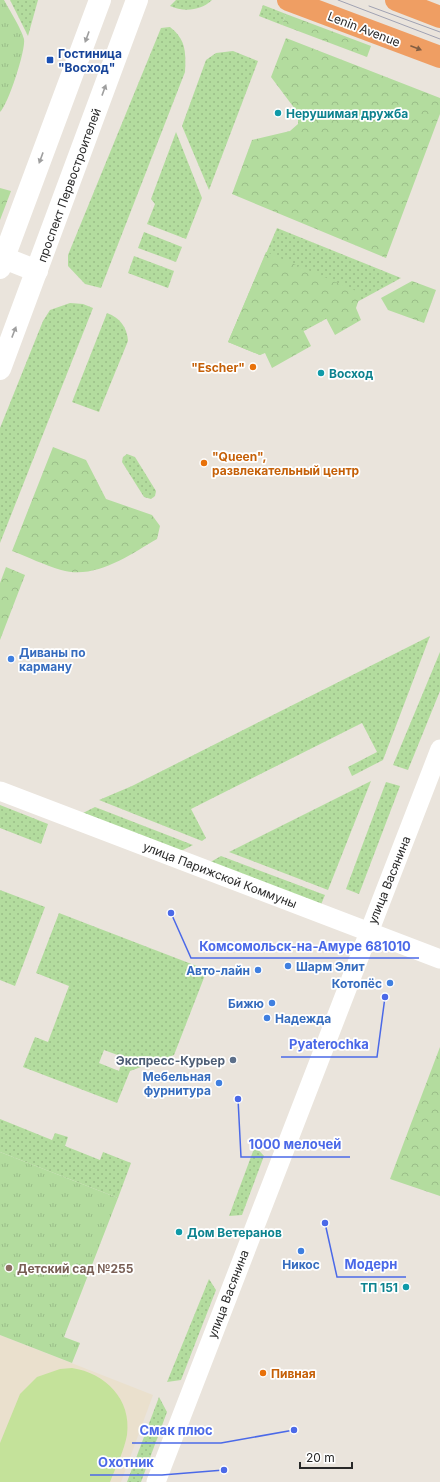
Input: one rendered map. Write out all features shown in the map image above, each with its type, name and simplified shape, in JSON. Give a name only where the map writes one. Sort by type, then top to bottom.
[{"type":"highway","name":"Lenin Avenue","points":[[288,0],[440,57]]},
{"type":"highway","points":[[396,0],[440,17]]},
{"type":"main road","points":[[37,271],[2,263],[100,0]]},
{"type":"main road","name":"проспект Первостроителей","points":[[0,369],[137,0]]},
{"type":"street","name":"улица Васянина","points":[[156,1482],[440,749]]},
{"type":"street","name":"улица Парижской Коммуны","points":[[0,791],[440,959]]},
{"type":"shaded area","points":[[0,1335],[153,1395],[121,1482],[0,1482]]},
{"type":"green space","points":[[0,0],[4,0],[18,25],[23,35],[24,45],[16,77],[0,112]]},
{"type":"green space","points":[[10,0],[38,0],[28,36]]},
{"type":"green space","points":[[176,0],[212,0],[203,6],[186,10],[170,6]]},
{"type":"green space","points":[[263,5],[286,14],[282,25],[259,16]]},
{"type":"green space","points":[[286,14],[371,46],[367,57],[282,25]]},
{"type":"green space","points":[[170,27],[179,36],[184,47],[185,72],[101,288],[85,284],[68,266],[68,255],[161,28]]},
{"type":"green space","points":[[286,38],[440,98],[440,114],[386,258],[232,194],[252,140],[290,131],[298,124],[298,113],[271,77]]},
{"type":"green space","points":[[233,51],[258,61],[209,190],[182,126],[206,60],[216,53]]},
{"type":"green space","points":[[176,132],[202,198],[186,239],[147,224],[155,204],[151,199]]},
{"type":"green space","points":[[0,188],[11,191],[0,220]]},
{"type":"green space","points":[[277,228],[401,278],[260,355],[228,342]]},
{"type":"green space","points":[[144,232],[182,247],[176,262],[138,248]]},
{"type":"green space","points":[[266,252],[361,293],[356,308],[361,320],[335,335],[326,318],[303,330],[311,346],[272,368],[265,353],[260,355],[228,342]]},
{"type":"green space","points":[[134,256],[174,271],[168,288],[128,273]]},
{"type":"green space","points":[[412,281],[436,290],[424,323],[388,310],[381,298]]},
{"type":"green space","points":[[70,303],[83,304],[93,308],[0,543],[0,428],[43,321],[50,310]]},
{"type":"green space","points":[[107,313],[119,320],[122,324],[126,331],[128,341],[99,412],[72,402]]},
{"type":"green space","points":[[53,447],[86,460],[106,499],[152,515],[160,526],[157,539],[112,564],[87,572],[61,570],[12,551]]},
{"type":"green space","points":[[127,454],[135,457],[156,491],[155,496],[151,499],[144,497],[122,462],[123,457]]},
{"type":"green space","points":[[6,567],[25,575],[0,640],[0,583]]},
{"type":"green space","points":[[430,636],[383,760],[352,776],[348,767],[377,752],[362,723],[191,809],[206,838],[202,841],[99,800],[132,786]]},
{"type":"green space","points":[[440,652],[440,691],[408,770],[393,765]]},
{"type":"green space","points":[[371,781],[328,890],[229,852]]},
{"type":"green space","points":[[386,782],[400,786],[359,894],[346,889]]},
{"type":"green space","points":[[0,805],[48,824],[41,844],[0,828]]},
{"type":"green space","points":[[95,807],[193,845],[179,852],[83,813]]},
{"type":"green space","points":[[221,856],[325,895],[320,907],[207,864]]},
{"type":"green space","points":[[0,890],[45,907],[15,986],[0,980]]},
{"type":"green space","points":[[59,913],[207,970],[174,1055],[130,1071],[117,1103],[23,1067],[35,1037],[48,1042],[69,986],[36,973]],"holes":[[[104,1050],[123,1057],[119,1071],[99,1063]]]},
{"type":"green space","points":[[440,1047],[440,1196],[390,1179]]},
{"type":"green space","points":[[0,1119],[52,1140],[55,1133],[68,1137],[65,1146],[100,1160],[103,1152],[131,1163],[118,1198],[0,1152]]},
{"type":"green space","points":[[255,1146],[264,1156],[242,1215],[229,1216]]},
{"type":"green space","points":[[0,1152],[118,1198],[64,1337],[80,1343],[72,1363],[0,1335]]},
{"type":"green space","points":[[209,1279],[216,1290],[181,1380],[167,1382]]},
{"type":"green space","points":[[72,1368],[84,1371],[105,1382],[114,1390],[125,1410],[127,1422],[126,1441],[110,1482],[0,1482],[0,1443],[20,1394],[37,1377],[60,1369]]},
{"type":"green space","points":[[159,1397],[167,1412],[141,1482],[127,1482]]},
{"type":"tram line","points":[[338,0],[440,39]]},
{"type":"tram line","points":[[369,6],[440,32]]},
{"type":"place","name":"Гостиница \"Восход\"","points":[[50,60]]},
{"type":"place","name":"Нерушимая дружба","points":[[278,113]]},
{"type":"place","name":"\"Escher\"","points":[[253,367]]},
{"type":"place","name":"Восход","points":[[321,373]]},
{"type":"place","name":"\"Queen\", развлекательный центр","points":[[204,463]]},
{"type":"place","name":"Диваны по карману","points":[[11,659]]},
{"type":"place","name":"Комсомольск-на-Амуре 681010","points":[[171,913]]},
{"type":"place","name":"Шарм Элит","points":[[288,966]]},
{"type":"place","name":"Авто-лайн","points":[[258,970]]},
{"type":"place","name":"Котопёс","points":[[390,983]]},
{"type":"place","name":"Pyaterochka","points":[[385,997]]},
{"type":"place","name":"Бижю","points":[[272,1003]]},
{"type":"place","name":"Надежда","points":[[267,1018]]},
{"type":"place","name":"Экспресс-Курьер","points":[[233,1060]]},
{"type":"place","name":"Мебельная фурнитура","points":[[219,1083]]},
{"type":"place","name":"1000 мелочей","points":[[238,1099]]},
{"type":"place","name":"Модерн","points":[[325,1223]]},
{"type":"place","name":"Дом Ветеранов","points":[[179,1232]]},
{"type":"place","name":"Никос","points":[[301,1251]]},
{"type":"place","name":"Детский сад №255","points":[[9,1268]]},
{"type":"place","name":"ТП 151","points":[[406,1287]]},
{"type":"place","name":"Пивная","points":[[263,1373]]},
{"type":"place","name":"Смак плюс","points":[[294,1430]]},
{"type":"place","name":"Охотник","points":[[224,1470]]}]
